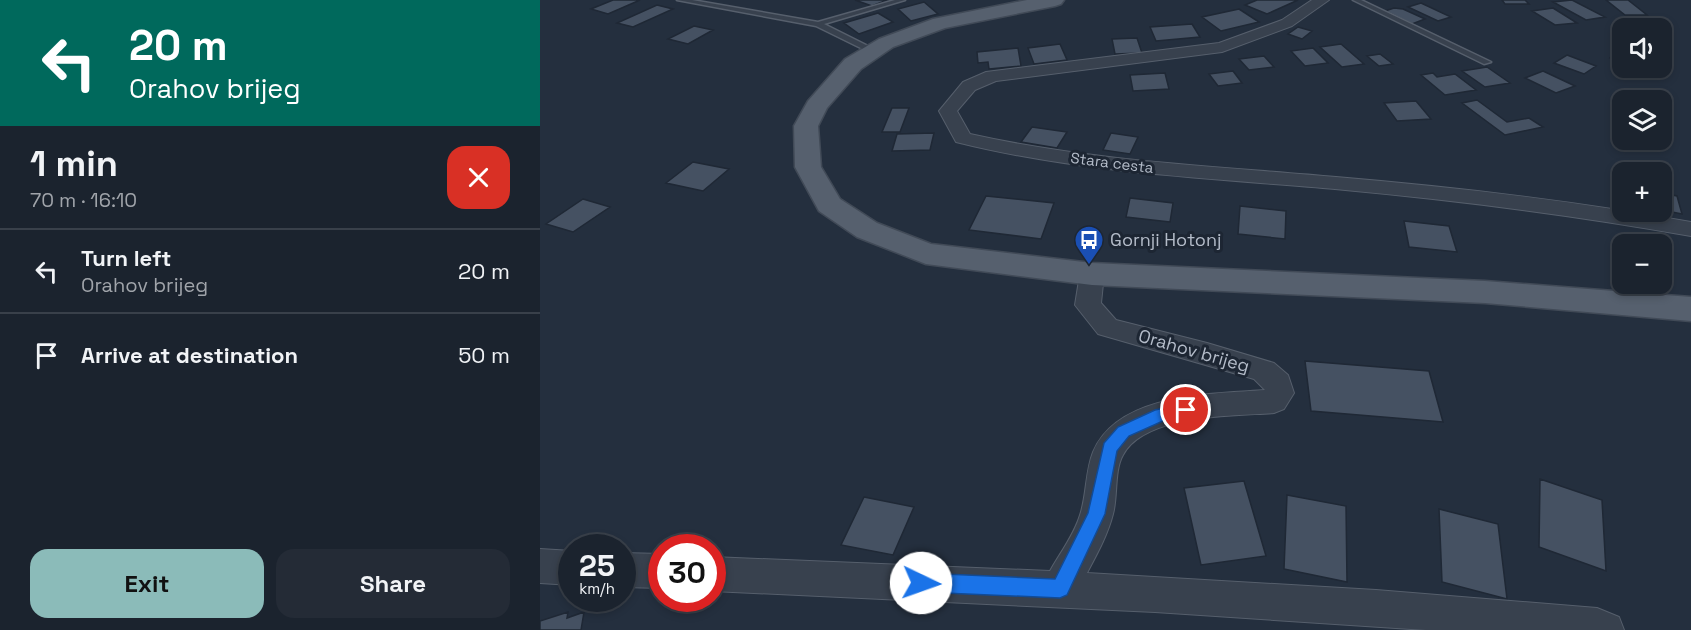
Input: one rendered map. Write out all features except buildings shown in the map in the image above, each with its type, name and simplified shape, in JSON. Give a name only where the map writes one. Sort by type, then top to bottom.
[{"type":"main road","points":[[1055,0],[940,23],[886,43],[853,64],[816,106],[806,126],[808,167],[829,205],[867,230],[926,254],[1092,274],[1485,292],[1691,309]]},
{"type":"street","name":"Stara cesta","points":[[1322,0],[1287,23],[1222,47],[992,76],[969,87],[948,111],[963,138],[1008,150],[1130,166],[1289,179],[1602,213],[1691,230]]},
{"type":"street","name":"Orahov brijeg","points":[[1060,589],[1096,514],[1110,448],[1123,432],[1161,415],[1186,410],[1274,401],[1280,393],[1278,383],[1264,371],[1208,353],[1107,327],[1088,305],[1092,274]]},
{"type":"street","points":[[540,566],[558,567]]},
{"type":"street","points":[[726,575],[1060,589],[1414,609],[1597,626],[1606,630]]},
{"type":"lane","points":[[680,0],[818,24],[873,52]]},
{"type":"lane","points":[[818,24],[902,0]]},
{"type":"lane","points":[[1356,0],[1487,62]]},
{"type":"place","name":"Gornji Hotonj","points":[[1089,266]]},
{"type":"route","points":[[921,583],[1060,589],[1096,514],[1110,448],[1123,432],[1142,422],[1186,410]]}]
